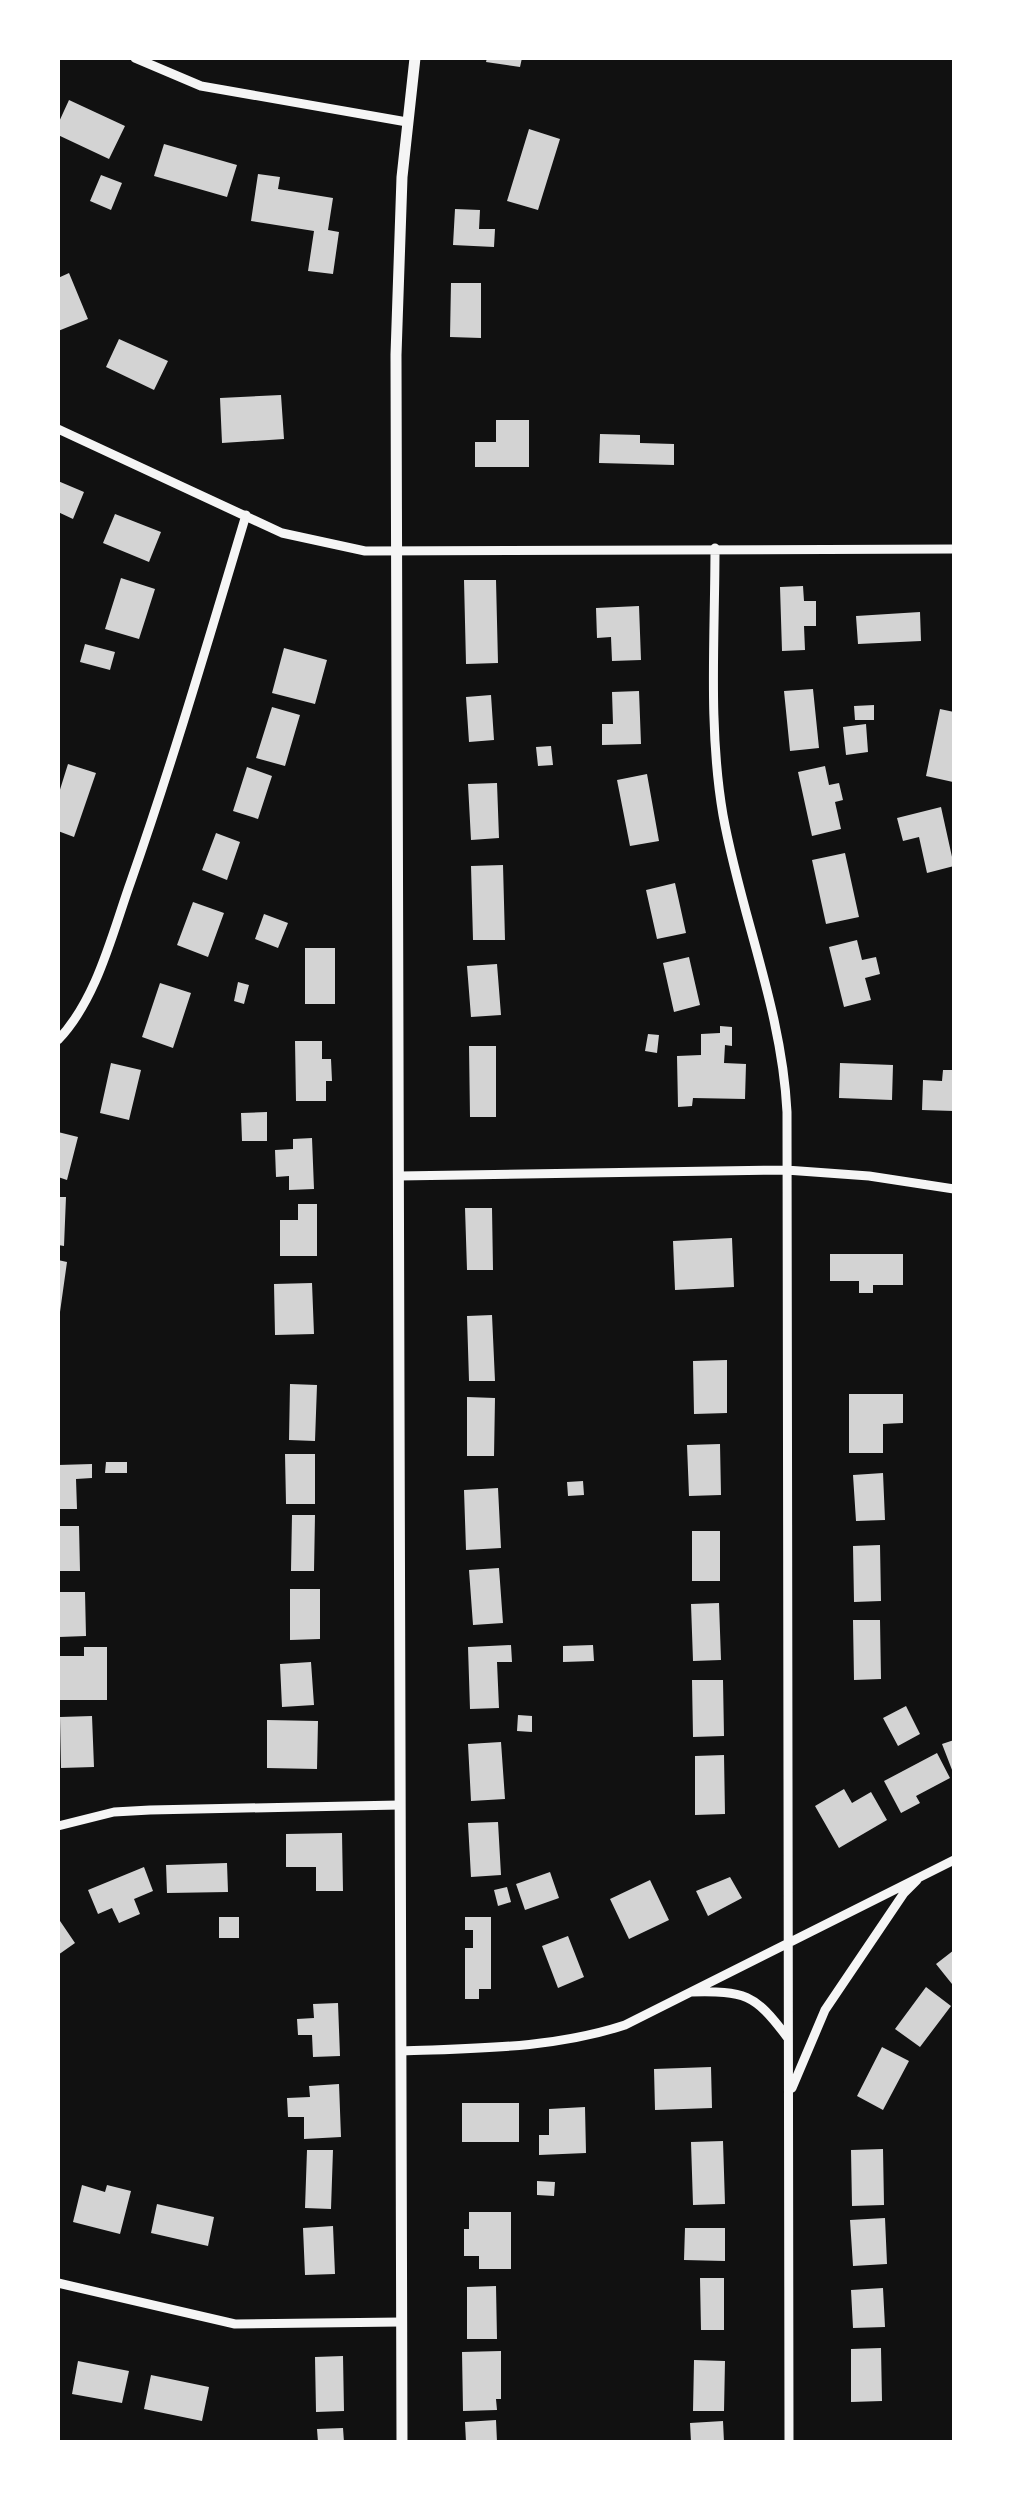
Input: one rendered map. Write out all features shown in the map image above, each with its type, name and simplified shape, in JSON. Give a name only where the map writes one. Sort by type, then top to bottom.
[{"type":"street","points":[[135,58],[202,86],[407,122]]},
{"type":"street","points":[[402,2442],[395,551],[397,258],[415,58]]},
{"type":"street","points":[[58,429],[282,534],[365,551],[954,549]]},
{"type":"street","points":[[58,1040],[83,1005],[104,957],[190,700],[246,516]]},
{"type":"street","points":[[715,548],[716,769],[736,872],[785,1068],[790,2442]]},
{"type":"street","points":[[399,1176],[786,1170],[954,1188]]},
{"type":"street","points":[[58,1826],[114,1812],[399,1805]]},
{"type":"street","points":[[401,2050],[507,2047],[596,2034],[624,2024],[954,1860]]},
{"type":"street","points":[[789,2096],[825,2010],[904,1893],[921,1876]]},
{"type":"street","points":[[688,1992],[741,1994],[755,2000],[789,2039]]},
{"type":"street","points":[[58,2283],[235,2324],[401,2322]]},
{"type":"building","points":[[487,58],[522,58],[520,67],[486,62]]},
{"type":"building","points":[[69,100],[125,126],[109,159],[58,135],[58,124]]},
{"type":"building","points":[[529,129],[560,139],[538,210],[507,201]]},
{"type":"building","points":[[164,144],[237,165],[227,197],[154,176]]},
{"type":"building","points":[[258,174],[280,177],[278,189],[333,198],[328,230],[339,232],[333,274],[308,271],[314,231],[251,221]]},
{"type":"building","points":[[101,175],[122,183],[111,210],[90,201]]},
{"type":"building","points":[[455,209],[480,210],[479,229],[495,229],[494,247],[453,245]]},
{"type":"building","points":[[69,273],[88,319],[58,331],[58,278]]},
{"type":"building","points":[[451,283],[481,283],[481,338],[450,337]]},
{"type":"building","points":[[119,339],[168,361],[154,390],[106,367]]},
{"type":"building","points":[[281,395],[284,439],[222,443],[220,398]]},
{"type":"building","points":[[496,420],[529,420],[529,467],[475,467],[475,442],[496,442]]},
{"type":"building","points":[[600,434],[640,435],[640,443],[674,444],[674,465],[599,463]]},
{"type":"building","points":[[58,481],[84,492],[73,519],[58,512]]},
{"type":"building","points":[[115,514],[161,532],[149,562],[103,543]]},
{"type":"building","points":[[121,578],[155,589],[139,639],[105,629]]},
{"type":"building","points":[[464,580],[496,580],[498,663],[466,664]]},
{"type":"building","points":[[803,586],[804,601],[816,601],[816,626],[804,626],[805,650],[782,651],[780,587]]},
{"type":"building","points":[[639,606],[641,660],[612,661],[611,637],[597,638],[596,608]]},
{"type":"building","points":[[920,612],[921,641],[858,644],[856,616]]},
{"type":"building","points":[[85,644],[115,652],[110,670],[80,662]]},
{"type":"building","points":[[284,648],[327,660],[315,704],[272,693]]},
{"type":"building","points":[[813,689],[819,748],[790,751],[784,691]]},
{"type":"building","points":[[639,691],[641,744],[602,745],[602,724],[613,724],[612,692]]},
{"type":"building","points":[[491,695],[494,740],[469,742],[466,697]]},
{"type":"building","points":[[874,705],[874,720],[855,720],[854,706]]},
{"type":"building","points":[[272,707],[300,715],[285,766],[256,758]]},
{"type":"building","points":[[940,709],[954,712],[953,782],[926,776]]},
{"type":"building","points":[[866,724],[868,752],[846,755],[843,727]]},
{"type":"building","points":[[551,746],[553,765],[538,766],[536,747]]},
{"type":"building","points":[[68,764],[96,773],[74,837],[58,831],[58,796]]},
{"type":"building","points":[[825,766],[829,785],[839,783],[843,800],[835,802],[841,829],[812,836],[798,772]]},
{"type":"building","points":[[247,767],[272,776],[258,819],[233,811]]},
{"type":"building","points":[[647,774],[659,841],[630,846],[617,780]]},
{"type":"building","points":[[497,783],[499,838],[471,840],[468,784]]},
{"type":"building","points":[[941,807],[954,866],[927,873],[919,837],[903,841],[897,818]]},
{"type":"building","points":[[216,833],[240,842],[227,880],[202,870]]},
{"type":"building","points":[[845,853],[859,917],[826,924],[812,860]]},
{"type":"building","points":[[503,865],[505,940],[473,940],[471,866]]},
{"type":"building","points":[[675,883],[686,933],[657,939],[646,890]]},
{"type":"building","points":[[193,902],[224,913],[208,957],[177,945]]},
{"type":"building","points":[[264,914],[288,923],[278,948],[255,939]]},
{"type":"building","points":[[857,940],[862,960],[876,957],[880,974],[865,978],[871,1000],[844,1007],[829,947]]},
{"type":"building","points":[[305,948],[335,948],[335,1004],[305,1004]]},
{"type":"building","points":[[689,957],[700,1005],[674,1012],[663,963]]},
{"type":"building","points":[[497,964],[501,1015],[471,1017],[467,966]]},
{"type":"building","points":[[238,982],[249,985],[244,1004],[234,1001]]},
{"type":"building","points":[[160,983],[191,993],[173,1048],[142,1037]]},
{"type":"building","points":[[720,1026],[732,1027],[732,1046],[725,1045],[724,1063],[746,1064],[745,1099],[693,1098],[692,1106],[678,1107],[677,1056],[701,1055],[701,1034],[720,1033]]},
{"type":"building","points":[[648,1034],[659,1035],[657,1053],[645,1051]]},
{"type":"building","points":[[295,1041],[322,1041],[322,1059],[331,1059],[332,1081],[326,1081],[326,1101],[296,1101]]},
{"type":"building","points":[[469,1046],[496,1046],[496,1117],[470,1117]]},
{"type":"building","points":[[111,1063],[141,1070],[129,1120],[100,1113]]},
{"type":"building","points":[[840,1063],[893,1065],[892,1100],[839,1098]]},
{"type":"building","points":[[943,1070],[954,1070],[954,1111],[922,1110],[923,1080],[942,1081]]},
{"type":"building","points":[[267,1112],[267,1141],[242,1141],[241,1113]]},
{"type":"building","points":[[58,1132],[78,1137],[67,1180],[58,1177]]},
{"type":"building","points":[[312,1138],[314,1189],[289,1190],[289,1176],[276,1177],[275,1150],[293,1149],[293,1139]]},
{"type":"building","points":[[58,1197],[66,1197],[64,1246],[58,1245]]},
{"type":"building","points":[[298,1204],[317,1204],[317,1256],[280,1256],[280,1220],[298,1220]]},
{"type":"building","points":[[465,1208],[492,1208],[493,1270],[467,1270]]},
{"type":"building","points":[[732,1238],[734,1287],[675,1290],[673,1241]]},
{"type":"building","points":[[830,1254],[903,1254],[903,1285],[873,1285],[873,1293],[859,1293],[859,1281],[830,1281]]},
{"type":"building","points":[[58,1260],[67,1262],[60,1312],[58,1312]]},
{"type":"building","points":[[312,1283],[314,1334],[275,1335],[274,1284]]},
{"type":"building","points":[[492,1315],[495,1381],[469,1381],[467,1316]]},
{"type":"building","points":[[727,1360],[727,1413],[694,1414],[693,1361]]},
{"type":"building","points":[[290,1384],[317,1385],[315,1441],[289,1440]]},
{"type":"building","points":[[849,1394],[903,1394],[903,1423],[883,1424],[883,1453],[849,1453]]},
{"type":"building","points":[[467,1397],[495,1398],[494,1456],[467,1456]]},
{"type":"building","points":[[720,1444],[721,1495],[689,1496],[687,1445]]},
{"type":"building","points":[[285,1454],[315,1454],[315,1504],[286,1504]]},
{"type":"building","points":[[106,1462],[127,1462],[127,1473],[105,1473]]},
{"type":"building","points":[[92,1464],[92,1478],[76,1479],[77,1509],[58,1509],[58,1465]]},
{"type":"building","points":[[883,1473],[885,1520],[856,1521],[853,1475]]},
{"type":"building","points":[[583,1481],[584,1495],[568,1496],[567,1482]]},
{"type":"building","points":[[498,1488],[501,1548],[466,1550],[464,1490]]},
{"type":"building","points":[[292,1515],[315,1515],[314,1571],[291,1571]]},
{"type":"building","points":[[58,1526],[79,1526],[80,1571],[58,1571]]},
{"type":"building","points":[[692,1531],[720,1531],[720,1581],[692,1581]]},
{"type":"building","points":[[880,1545],[881,1601],[854,1602],[853,1546]]},
{"type":"building","points":[[499,1568],[503,1623],[473,1625],[469,1570]]},
{"type":"building","points":[[290,1589],[320,1589],[320,1639],[290,1640]]},
{"type":"building","points":[[58,1592],[85,1592],[86,1636],[59,1637]]},
{"type":"building","points":[[719,1603],[721,1660],[693,1661],[691,1604]]},
{"type":"building","points":[[853,1620],[880,1620],[881,1679],[854,1680]]},
{"type":"building","points":[[511,1645],[512,1662],[497,1662],[499,1708],[470,1709],[468,1647]]},
{"type":"building","points":[[593,1645],[594,1661],[563,1662],[563,1646]]},
{"type":"building","points":[[84,1647],[107,1647],[107,1700],[58,1700],[58,1656],[84,1656]]},
{"type":"building","points":[[311,1662],[314,1705],[282,1707],[280,1664]]},
{"type":"building","points":[[692,1680],[723,1680],[724,1736],[693,1737]]},
{"type":"building","points":[[906,1706],[920,1734],[898,1746],[883,1718]]},
{"type":"building","points":[[518,1715],[532,1716],[532,1732],[517,1731]]},
{"type":"building","points":[[92,1716],[94,1767],[61,1768],[60,1717]]},
{"type":"building","points":[[267,1720],[318,1721],[317,1769],[267,1768]]},
{"type":"building","points":[[954,1740],[954,1775],[942,1744]]},
{"type":"building","points":[[501,1742],[505,1799],[471,1801],[468,1744]]},
{"type":"building","points":[[937,1753],[950,1778],[916,1796],[920,1803],[901,1813],[884,1781]]},
{"type":"building","points":[[724,1755],[725,1814],[695,1815],[695,1756]]},
{"type":"building","points":[[844,1789],[852,1803],[871,1792],[887,1820],[839,1848],[815,1806]]},
{"type":"building","points":[[498,1822],[501,1875],[471,1877],[468,1823]]},
{"type":"building","points":[[342,1833],[343,1891],[316,1891],[316,1867],[286,1867],[286,1834]]},
{"type":"building","points":[[227,1863],[228,1892],[167,1893],[166,1865]]},
{"type":"building","points":[[144,1867],[153,1891],[134,1899],[140,1914],[119,1923],[112,1908],[98,1914],[88,1890]]},
{"type":"building","points":[[550,1872],[559,1898],[525,1910],[516,1884]]},
{"type":"building","points":[[730,1877],[742,1898],[708,1916],[696,1891]]},
{"type":"building","points":[[650,1880],[669,1920],[629,1939],[610,1899]]},
{"type":"building","points":[[507,1887],[511,1902],[498,1906],[494,1890]]},
{"type":"building","points":[[219,1917],[239,1917],[239,1938],[219,1938]]},
{"type":"building","points":[[465,1917],[491,1917],[491,1989],[479,1989],[479,1999],[465,1999],[465,1948],[473,1948],[473,1930],[465,1930]]},
{"type":"building","points":[[58,1918],[75,1943],[58,1955]]},
{"type":"building","points":[[568,1936],[584,1977],[558,1988],[542,1946]]},
{"type":"building","points":[[954,1950],[954,1982],[952,1984],[936,1964]]},
{"type":"building","points":[[926,1987],[951,2006],[920,2047],[895,2029]]},
{"type":"building","points":[[338,2003],[340,2056],[313,2057],[312,2035],[298,2035],[297,2019],[314,2018],[313,2004]]},
{"type":"building","points":[[882,2047],[909,2061],[883,2110],[857,2096]]},
{"type":"building","points":[[711,2067],[712,2108],[655,2110],[654,2069]]},
{"type":"building","points":[[339,2084],[341,2137],[304,2139],[304,2117],[288,2117],[287,2098],[310,2097],[309,2086]]},
{"type":"building","points":[[462,2103],[519,2103],[519,2142],[462,2142]]},
{"type":"building","points":[[585,2107],[586,2153],[539,2155],[539,2135],[549,2135],[549,2109]]},
{"type":"building","points":[[723,2141],[725,2204],[693,2205],[691,2142]]},
{"type":"building","points":[[883,2149],[884,2205],[852,2206],[851,2150]]},
{"type":"building","points":[[307,2150],[333,2150],[331,2209],[305,2208]]},
{"type":"building","points":[[537,2181],[555,2182],[554,2196],[537,2195]]},
{"type":"building","points":[[82,2185],[105,2192],[107,2185],[131,2191],[120,2234],[73,2222]]},
{"type":"building","points":[[157,2204],[214,2217],[208,2246],[151,2233]]},
{"type":"building","points":[[469,2212],[511,2212],[511,2269],[479,2269],[479,2256],[464,2256],[464,2229],[469,2229]]},
{"type":"building","points":[[885,2218],[887,2264],[853,2266],[850,2220]]},
{"type":"building","points":[[333,2226],[335,2274],[305,2275],[303,2228]]},
{"type":"building","points":[[685,2228],[725,2228],[725,2261],[684,2260]]},
{"type":"building","points":[[700,2278],[724,2278],[724,2330],[701,2330]]},
{"type":"building","points":[[496,2286],[497,2339],[467,2339],[467,2287]]},
{"type":"building","points":[[883,2288],[885,2327],[853,2328],[851,2290]]},
{"type":"building","points":[[881,2348],[882,2401],[851,2402],[851,2349]]},
{"type":"building","points":[[501,2351],[501,2399],[496,2399],[497,2410],[463,2411],[462,2352]]},
{"type":"building","points":[[343,2356],[344,2411],[316,2412],[315,2357]]},
{"type":"building","points":[[694,2360],[725,2361],[724,2411],[693,2411]]},
{"type":"building","points":[[78,2361],[129,2371],[122,2403],[72,2394]]},
{"type":"building","points":[[151,2375],[209,2387],[202,2421],[144,2409]]},
{"type":"building","points":[[496,2420],[497,2442],[466,2442],[465,2422]]},
{"type":"building","points":[[723,2421],[724,2442],[691,2442],[690,2423]]},
{"type":"building","points":[[343,2428],[344,2442],[318,2442],[317,2429]]}]
